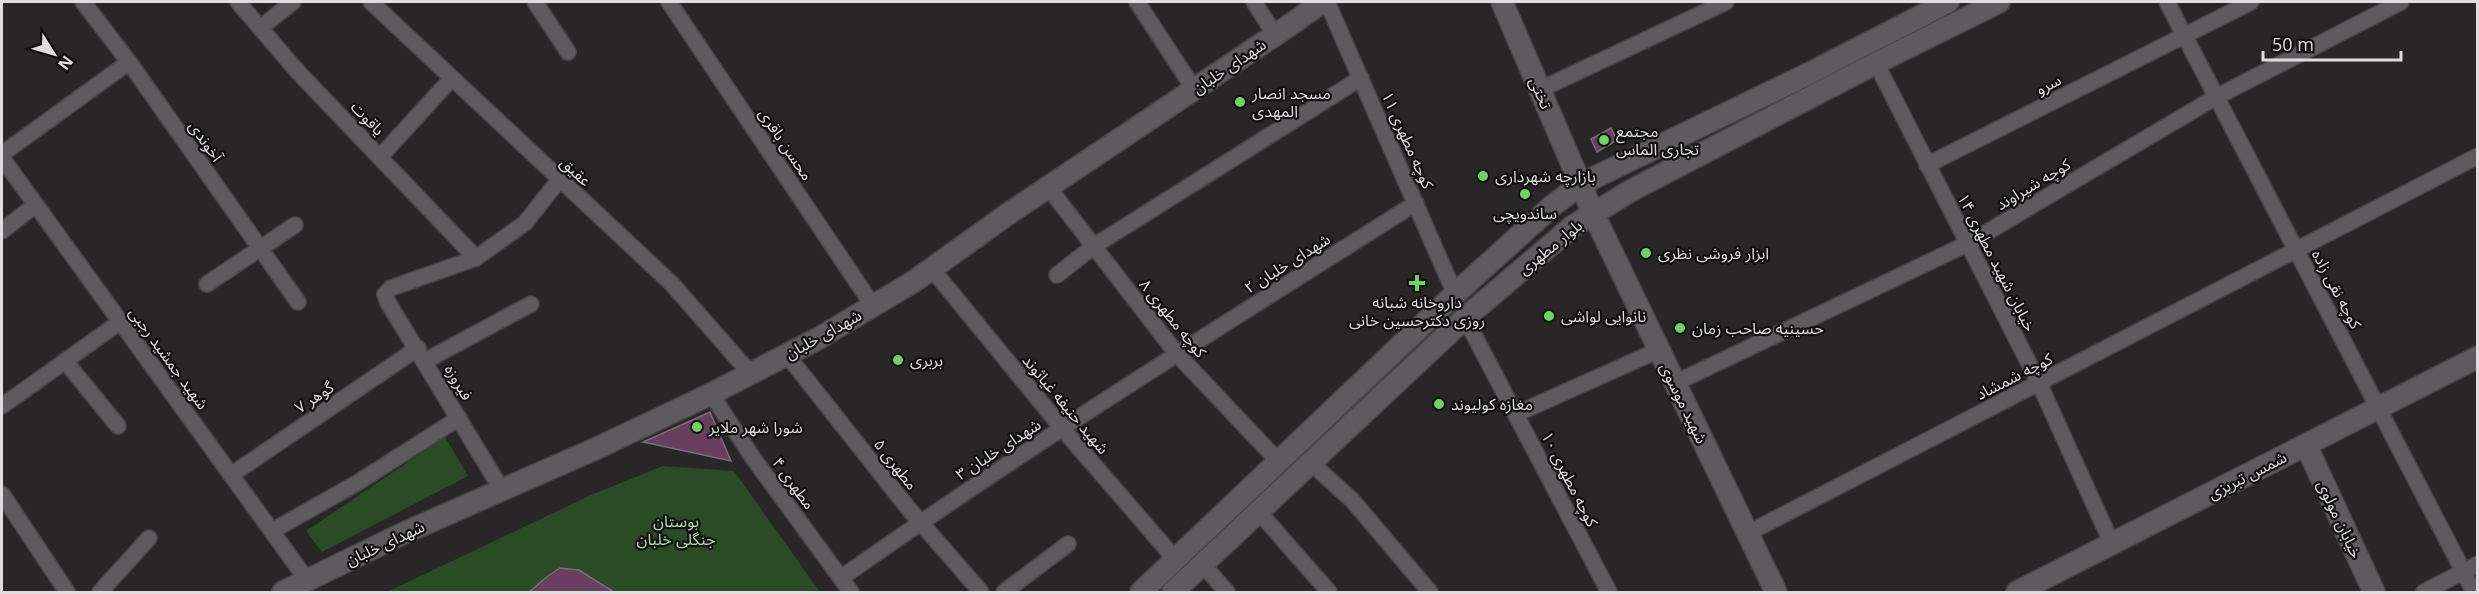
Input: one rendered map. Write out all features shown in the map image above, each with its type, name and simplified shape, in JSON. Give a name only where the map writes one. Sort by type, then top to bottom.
[{"type":"main road","name":"شهدای خلبان","points":[[284,592],[595,449],[787,355],[873,306],[932,268],[1322,2]]},
{"type":"main road","name":"تختی","points":[[1502,2],[1593,213]]},
{"type":"main road","name":"بلوار مطهری","points":[[1141,592],[1280,463],[1455,294],[1551,207],[1581,184],[1812,72],[1948,2]]},
{"type":"main road","name":"بلوار مطهری","points":[[1173,592],[1465,318],[1573,226],[1632,190],[1999,2]]},
{"type":"main road","name":"شهید موسوی","points":[[1593,213],[1776,592]]},
{"type":"main road","name":"شمس تبریزی","points":[[2026,590],[2478,357]]},
{"type":"main road","name":"خیابان مولوی","points":[[2306,445],[2374,592]]},
{"type":"street","name":"آخوندی","points":[[82,2],[129,62],[298,302]]},
{"type":"street","name":"یاقوت","points":[[238,2],[298,72],[476,258]]},
{"type":"street","points":[[260,28],[293,2]]},
{"type":"street","name":"عقیق","points":[[371,2],[672,284],[750,373]]},
{"type":"street","points":[[535,2],[567,51]]},
{"type":"street","name":"محسن باقری","points":[[669,2],[873,306]]},
{"type":"street","points":[[1137,2],[1194,89]]},
{"type":"street","points":[[1254,2],[1275,35]]},
{"type":"street","name":"کوچه مطهری ۱۱","points":[[1327,2],[1455,294]]},
{"type":"street","name":"کوچه نقی زاده","points":[[2167,2],[2474,592]]},
{"type":"street","name":"سرو","points":[[1927,165],[2251,2]]},
{"type":"street","name":"کوچه شیراوند","points":[[1675,383],[1967,244],[2217,97],[2401,2]]},
{"type":"street","points":[[1539,90],[1721,3]]},
{"type":"street","points":[[2,156],[129,62]]},
{"type":"street","name":"خیابان شهید مطهری ۱۴","points":[[1876,63],[2038,383],[2112,544]]},
{"type":"street","points":[[380,157],[452,78]]},
{"type":"street","points":[[1057,275],[1094,246],[1361,78]]},
{"type":"street","name":"شهید جمشید رجبی","points":[[2,156],[35,205],[307,580]]},
{"type":"street","name":"کوچه شمشاد","points":[[1748,533],[2478,156]]},
{"type":"street","points":[[476,258],[525,223],[560,180]]},
{"type":"street","name":"کوچه مطهری ۸","points":[[1048,187],[1177,354],[1280,463]]},
{"type":"street","name":"شهدای خلبان ۲","points":[[1177,354],[1416,203]]},
{"type":"street","points":[[2,231],[35,205]]},
{"type":"street","points":[[207,284],[295,225]]},
{"type":"street","name":"فیروزه","points":[[476,258],[391,288],[386,294],[387,301],[502,490]]},
{"type":"street","name":"شهید حنیفه غیاثوند","points":[[932,268],[1062,428],[1176,560]]},
{"type":"street","name":"گوهر ۷","points":[[231,475],[421,355],[531,304]]},
{"type":"street","name":"کوچه مطهری ۱۰","points":[[1465,318],[1609,592]]},
{"type":"street","points":[[2,406],[120,322]]},
{"type":"street","points":[[1516,414],[1659,350]]},
{"type":"street","name":"شهدای خلبان ۳","points":[[841,578],[920,522],[1177,354]]},
{"type":"street","name":"مطهری ۵","points":[[787,355],[920,522],[981,592]]},
{"type":"street","points":[[64,361],[118,426]]},
{"type":"street","name":"مطهری ۴","points":[[711,394],[753,458],[851,592]]},
{"type":"street","points":[[272,531],[357,483],[459,418]]},
{"type":"street","points":[[1311,463],[1352,500],[1430,592]]},
{"type":"street","points":[[2,494],[67,592]]},
{"type":"street","points":[[1259,512],[1329,592]]},
{"type":"street","points":[[100,592],[149,538]]},
{"type":"street","points":[[1004,592],[1068,544]]},
{"type":"street","points":[[1203,564],[1227,592]]},
{"type":"street","points":[[2424,592],[2478,564]]},
{"type":"green space","points":[[445,437],[468,476],[322,552],[306,531]]},
{"type":"green space","name":"بوستان جنگلی خلبان","points":[[663,466],[734,471],[820,592],[387,592],[591,495]]},
{"type":"building","name":"مجتمع تجاری الماس","points":[[1611,128],[1617,140],[1597,152],[1591,139]]},
{"type":"building","name":"شورا شهر ملایر","points":[[710,412],[731,461],[643,442]]},
{"type":"building","points":[[560,568],[579,570],[614,592],[529,592]]},
{"type":"place","name":"مسجد انصار المهدی","points":[[1240,102]]},
{"type":"place","name":"مجتمع تجاری الماس","points":[[1604,140]]},
{"type":"place","name":"بازارچه شهرداری","points":[[1483,176]]},
{"type":"place","name":"ساندویچی","points":[[1525,194]]},
{"type":"place","name":"ابزار فروشی نظری","points":[[1646,253]]},
{"type":"place","name":"داروخانه شبانه روزی دکترحسین خانی","points":[[1417,283]]},
{"type":"place","name":"نانوایی لواشی","points":[[1549,316]]},
{"type":"place","name":"حسینیه صاحب زمان","points":[[1680,328]]},
{"type":"place","name":"بربری","points":[[898,360]]},
{"type":"place","name":"مغازه کولیوند","points":[[1439,404]]},
{"type":"place","name":"شورا شهر ملایر","points":[[697,427]]}]
